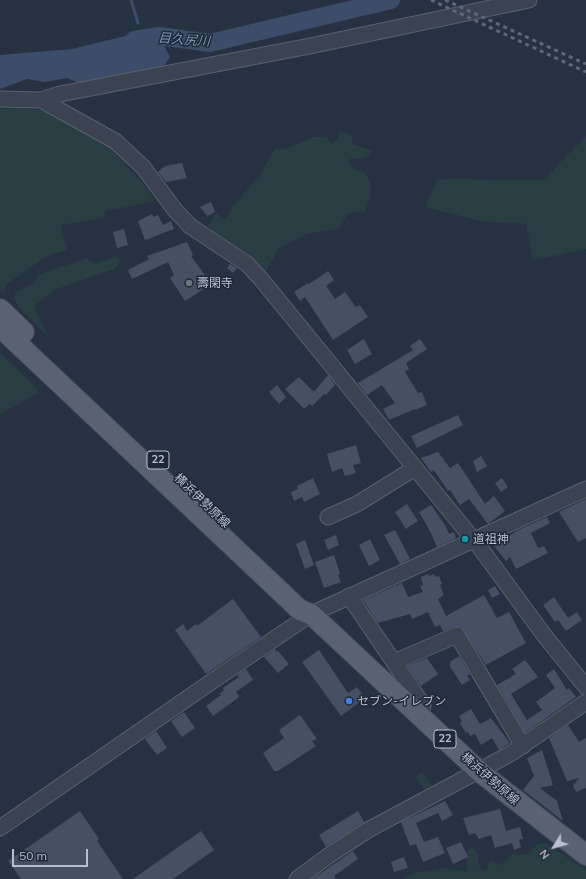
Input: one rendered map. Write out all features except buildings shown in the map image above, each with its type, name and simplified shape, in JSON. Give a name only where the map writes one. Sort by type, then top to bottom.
[{"type":"main road","name":"横浜伊勢原線","points":[[0,309],[302,597],[307,603],[311,614]]},
{"type":"main road","name":"横浜伊勢原線","points":[[0,327],[300,610],[311,614],[480,772],[551,830],[586,855]]},
{"type":"street","points":[[0,99],[42,100],[60,94],[310,46],[529,0]]},
{"type":"street","points":[[42,100],[115,141],[143,167],[175,210],[190,226],[247,264],[474,541],[544,635],[586,687]]},
{"type":"street","points":[[328,517],[357,504],[415,468]]},
{"type":"street","points":[[0,828],[311,614],[586,489]]},
{"type":"street","points":[[349,596],[423,705],[421,716]]},
{"type":"street","points":[[394,662],[456,635],[523,746]]},
{"type":"street","points":[[297,879],[368,830],[480,772],[523,746],[586,702]]},
{"type":"green space","points":[[22,108],[40,110],[52,114],[107,145],[141,181],[155,201],[105,211],[105,218],[61,225],[67,250],[47,256],[7,284],[3,293],[0,290],[0,109]]},
{"type":"green space","points":[[339,132],[345,132],[352,137],[353,144],[373,151],[366,158],[349,159],[352,168],[366,173],[371,185],[370,197],[365,212],[348,213],[340,228],[307,234],[279,248],[265,273],[217,236],[208,225],[216,213],[224,219],[229,215],[232,207],[262,173],[275,149],[286,149],[313,137],[326,137],[332,143],[337,140]]},
{"type":"green space","points":[[586,136],[586,249],[533,260],[526,224],[481,221],[425,207],[437,179],[543,180]]},
{"type":"green space","points":[[117,256],[121,261],[115,269],[54,290],[34,306],[49,338],[18,307],[15,299],[15,293],[33,283],[40,274],[87,258],[95,264]]},
{"type":"green space","points":[[0,353],[31,382],[39,393],[0,414]]},
{"type":"green space","points":[[422,772],[431,785],[425,790],[415,777]]},
{"type":"green space","points":[[546,843],[586,870],[586,879],[405,879],[412,873],[446,868],[467,872],[466,851],[474,848],[479,855],[478,862],[481,869],[485,871],[489,862],[494,861],[500,865],[513,853],[521,855],[527,854],[538,844]]},
{"type":"water","points":[[150,30],[159,36],[170,57],[164,66],[79,83],[67,78],[45,82],[27,79],[0,89],[0,55],[72,49]]},
{"type":"waterway","points":[[131,0],[138,23]]},
{"type":"waterway","name":"目久尻川","points":[[134,40],[159,36],[210,43],[391,0]]},
{"type":"railway","points":[[431,0],[586,72]]},
{"type":"railway","points":[[445,0],[586,64]]},
{"type":"place","name":"壽閑寺","points":[[189,283]]},
{"type":"place","name":"道祖神","points":[[465,539]]},
{"type":"place","name":"セブン-イレブン","points":[[349,701]]}]
